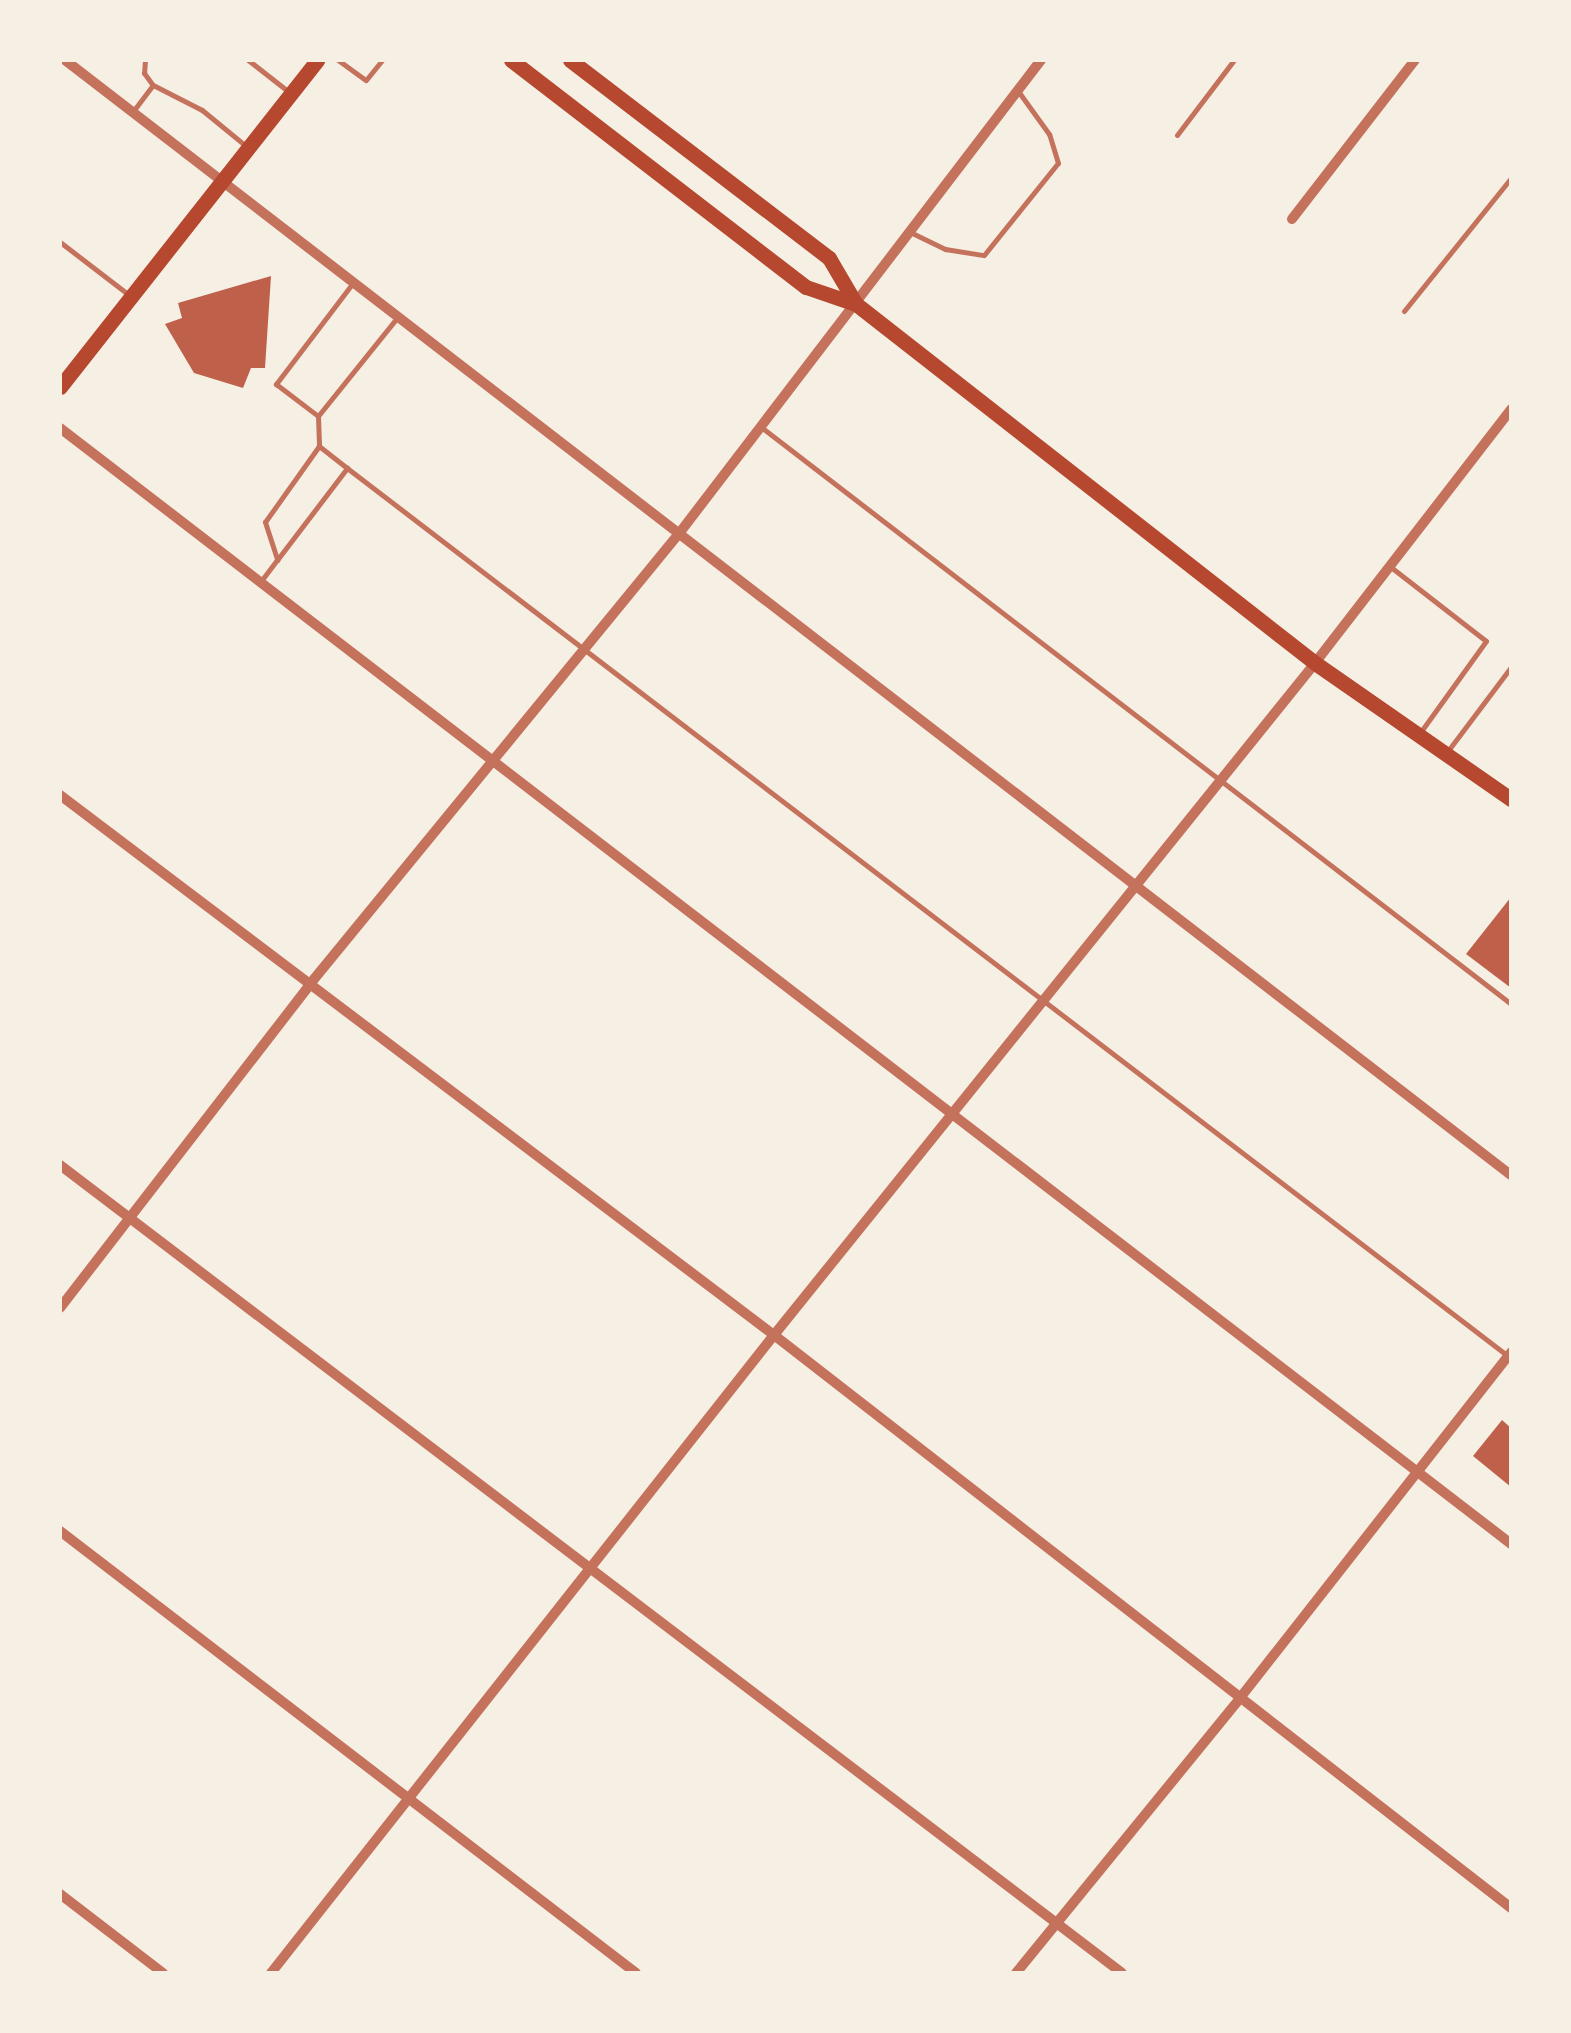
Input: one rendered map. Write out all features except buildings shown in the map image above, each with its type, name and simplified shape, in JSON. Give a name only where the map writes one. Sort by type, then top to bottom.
[{"type":"main road","points":[[512,60],[806,287],[856,304],[1314,663],[1505,796],[1511,811]]},
{"type":"main road","points":[[570,60],[829,258],[856,304]]},
{"type":"main road","points":[[60,386],[292,93],[312,62]]},
{"type":"street","points":[[65,60],[1511,1174]]},
{"type":"street","points":[[1292,219],[1415,60]]},
{"type":"street","points":[[60,1308],[310,984],[681,531],[1038,61]]},
{"type":"street","points":[[271,1973],[774,1335],[955,1115],[1314,663],[1511,409]]},
{"type":"street","points":[[60,428],[1511,1544]]},
{"type":"street","points":[[60,795],[774,1335],[1511,1908]]},
{"type":"street","points":[[60,1165],[1122,1973]]},
{"type":"street","points":[[1016,1973],[1240,1698],[1510,1354]]},
{"type":"street","points":[[60,1531],[636,1973]]},
{"type":"street","points":[[60,1894],[163,1973]]},
{"type":"lane","points":[[145,60],[144,73],[152,85],[202,110],[248,148]]},
{"type":"lane","points":[[248,60],[292,93]]},
{"type":"lane","points":[[338,60],[366,80],[382,60]]},
{"type":"lane","points":[[1177,135],[1234,60]]},
{"type":"lane","points":[[132,112],[152,85]]},
{"type":"lane","points":[[910,232],[945,249],[984,255],[1058,162],[1048,134],[1018,90]]},
{"type":"lane","points":[[1404,311],[1511,178]]},
{"type":"lane","points":[[60,242],[131,296]]},
{"type":"lane","points":[[318,416],[276,384],[354,282]]},
{"type":"lane","points":[[277,560],[265,522],[320,446],[318,416],[398,316]]},
{"type":"lane","points":[[761,426],[1511,1004]]},
{"type":"lane","points":[[320,446],[1510,1354]]},
{"type":"lane","points":[[261,581],[347,468]]},
{"type":"lane","points":[[1389,566],[1486,641],[1418,736]]},
{"type":"lane","points":[[1444,755],[1511,667]]}]
